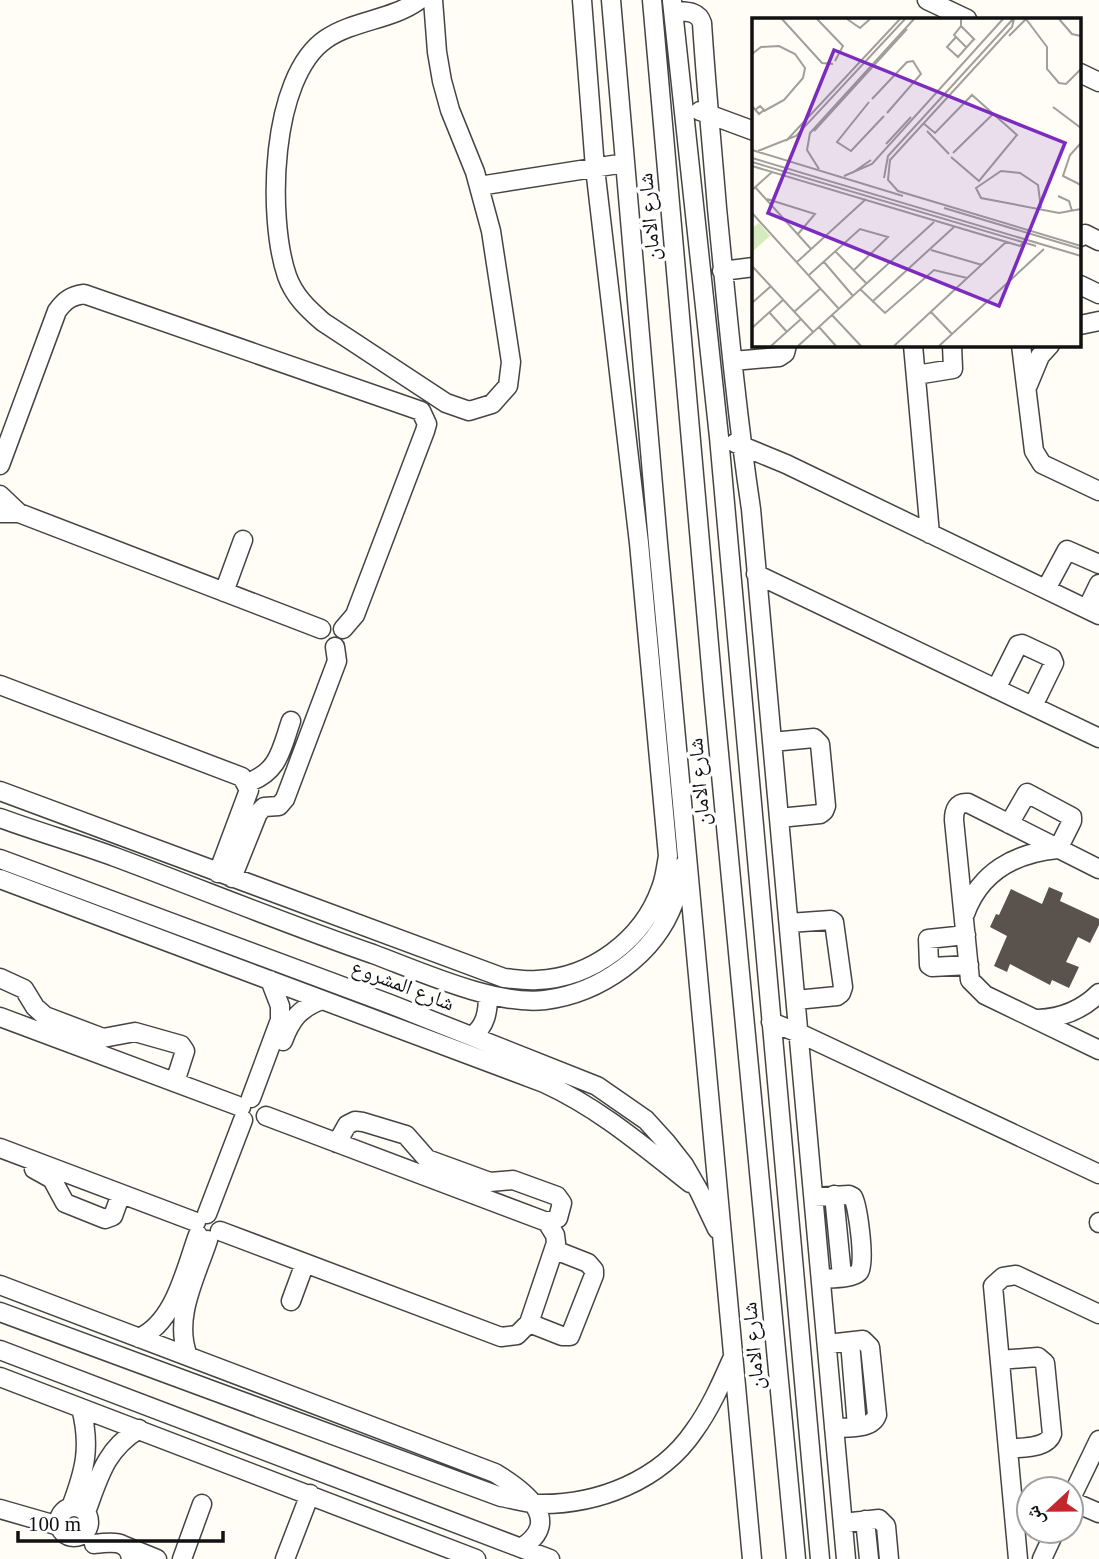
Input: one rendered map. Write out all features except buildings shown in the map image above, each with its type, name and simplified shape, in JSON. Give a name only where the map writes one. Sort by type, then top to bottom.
[{"type":"street","points":[[419,0],[325,39],[304,60],[291,86],[275,173],[283,258],[296,295],[323,322],[446,403],[469,411],[492,404],[508,386],[511,362],[491,231],[479,186],[444,91],[437,52],[433,0]]},
{"type":"street","points":[[0,791],[504,978],[537,981],[569,975],[599,962],[626,943],[647,918],[661,889],[668,856],[639,543],[595,168],[582,0]]},
{"type":"street","name":"شارع الامان","points":[[611,0],[752,1559]]},
{"type":"street","name":"شارع الامان","points":[[652,0],[714,701],[796,1559]]},
{"type":"street","points":[[927,0],[965,18]]},
{"type":"street","points":[[820,1559],[719,437],[673,6],[695,13],[701,20],[722,271],[751,509],[846,1559]]},
{"type":"street","points":[[402,9],[414,9],[435,22]]},
{"type":"street","points":[[658,56],[678,57]]},
{"type":"street","points":[[1082,74],[1099,82]]},
{"type":"street","points":[[684,106],[752,130]]},
{"type":"street","points":[[479,186],[625,163]]},
{"type":"street","points":[[1082,236],[1085,234],[1099,241]]},
{"type":"street","points":[[722,271],[752,267]]},
{"type":"street","points":[[1082,286],[1099,294]]},
{"type":"street","points":[[0,465],[57,310],[73,296],[84,294],[421,411],[426,417],[425,431],[355,615],[343,629]]},
{"type":"street","points":[[1082,325],[1099,321]]},
{"type":"street","points":[[733,361],[779,357],[785,353],[787,346]]},
{"type":"street","points":[[913,346],[930,534]]},
{"type":"street","points":[[916,375],[953,369],[952,346]]},
{"type":"street","points":[[1020,346],[1037,458],[1042,464],[1094,487]]},
{"type":"street","points":[[1026,391],[1031,373],[1049,346]]},
{"type":"street","points":[[719,437],[742,445],[1093,612],[1099,583]]},
{"type":"street","points":[[0,495],[19,513]]},
{"type":"street","points":[[0,513],[19,513],[321,629]]},
{"type":"street","points":[[224,592],[243,540]]},
{"type":"street","points":[[1046,589],[1064,551],[1069,550],[1099,564]]},
{"type":"street","points":[[757,574],[1099,738]]},
{"type":"street","points":[[329,622],[335,622],[343,629],[344,640],[335,647],[329,647],[320,640],[321,629],[329,622]]},
{"type":"street","points":[[996,689],[1020,644],[1052,658],[1054,663],[1033,706]]},
{"type":"street","points":[[225,876],[258,813],[264,807],[279,806],[285,799],[337,661],[335,647]]},
{"type":"street","points":[[0,685],[236,774],[247,783],[249,790],[225,876]]},
{"type":"street","points":[[714,701],[742,699]]},
{"type":"street","points":[[247,783],[260,778],[271,769],[279,757],[292,721]]},
{"type":"street","points":[[772,742],[814,738],[817,740],[820,744],[826,806],[820,814],[779,818]]},
{"type":"street","points":[[1009,824],[1027,793],[1070,814],[1072,821],[1058,849]]},
{"type":"street","points":[[1095,869],[968,803],[955,809],[970,980],[985,995],[1099,1050]]},
{"type":"street","name":"شارع المشروع","points":[[0,818],[116,857],[280,922],[488,995],[525,1001],[562,998],[600,983],[619,972],[648,945],[667,917],[674,902],[687,852]]},
{"type":"street","points":[[116,857],[123,837]]},
{"type":"street","points":[[965,927],[971,899],[998,867],[1037,850],[1058,849]]},
{"type":"street","name":"شارع المشروع","points":[[0,859],[390,1004],[597,1086],[646,1120],[666,1142],[699,1191],[723,1242]]},
{"type":"street","points":[[0,879],[544,1083],[603,1114],[699,1191]]},
{"type":"street","points":[[280,922],[287,898]]},
{"type":"street","points":[[789,923],[834,922],[843,987],[837,996],[796,1000]]},
{"type":"street","points":[[965,927],[928,939],[929,965],[969,964]]},
{"type":"street","points":[[0,978],[24,989],[35,1007],[45,1016],[103,1038],[135,1032],[181,1045],[185,1051],[175,1082]]},
{"type":"street","points":[[253,1111],[279,1020],[277,993],[270,981]]},
{"type":"street","points":[[1034,1019],[1054,1018],[1073,1012],[1099,993]]},
{"type":"street","points":[[472,1036],[479,1031],[485,1020],[488,995]]},
{"type":"street","points":[[139,1338],[155,1329],[167,1315],[208,1227],[289,1024],[297,1013],[309,1004],[321,1000]]},
{"type":"street","points":[[383,1022],[390,1004]]},
{"type":"street","points":[[0,1017],[547,1222],[555,1235],[555,1250],[529,1323],[517,1335],[501,1337],[0,1148]]},
{"type":"street","points":[[771,1022],[1099,1174]]},
{"type":"street","points":[[337,1143],[347,1125],[355,1121],[407,1135],[427,1158],[491,1182],[513,1180],[557,1196],[562,1203],[558,1218],[547,1222]]},
{"type":"street","points":[[755,1128],[782,1126]]},
{"type":"street","points":[[0,1156],[46,1174],[65,1203],[106,1219],[113,1216],[121,1194]]},
{"type":"street","points":[[814,1197],[853,1197],[860,1235],[860,1272],[821,1279]]},
{"type":"street","points":[[188,1356],[181,1323],[208,1227]]},
{"type":"street","points":[[529,1323],[562,1336],[570,1336],[594,1275],[594,1270],[588,1263],[555,1250]]},
{"type":"street","points":[[291,1301],[305,1263]]},
{"type":"street","points":[[1018,1559],[993,1286],[1003,1277],[1016,1275],[1099,1314]]},
{"type":"street","points":[[0,1285],[495,1473],[523,1492],[535,1504],[540,1516],[539,1529],[532,1541],[521,1548]]},
{"type":"street","points":[[0,1312],[501,1497],[535,1504],[572,1503],[607,1495],[640,1480],[669,1459],[693,1433],[712,1403],[733,1356]]},
{"type":"street","points":[[97,1347],[105,1325]]},
{"type":"street","points":[[827,1344],[863,1340],[870,1348],[877,1415],[875,1422],[869,1425],[834,1428]]},
{"type":"street","points":[[0,1350],[550,1559]]},
{"type":"street","points":[[1000,1360],[1038,1357],[1045,1363],[1052,1434],[1045,1444],[1008,1449]]},
{"type":"street","points":[[19,1384],[26,1360]]},
{"type":"street","points":[[0,1377],[476,1559]]},
{"type":"street","points":[[81,1408],[87,1455],[78,1509],[89,1524],[93,1546]]},
{"type":"street","points":[[59,1526],[62,1512],[78,1509],[105,1462],[120,1443],[139,1429]]},
{"type":"street","points":[[219,1459],[228,1435]]},
{"type":"street","points":[[1082,1475],[1099,1440]]},
{"type":"street","points":[[285,1559],[310,1494]]},
{"type":"street","points":[[182,1559],[202,1504]]},
{"type":"street","points":[[1,1508],[59,1526],[69,1536],[93,1546],[115,1542],[128,1552],[157,1559]]},
{"type":"street","points":[[843,1523],[879,1519],[886,1526],[889,1559]]},
{"type":"street","points":[[865,1521],[869,1559]]}]
